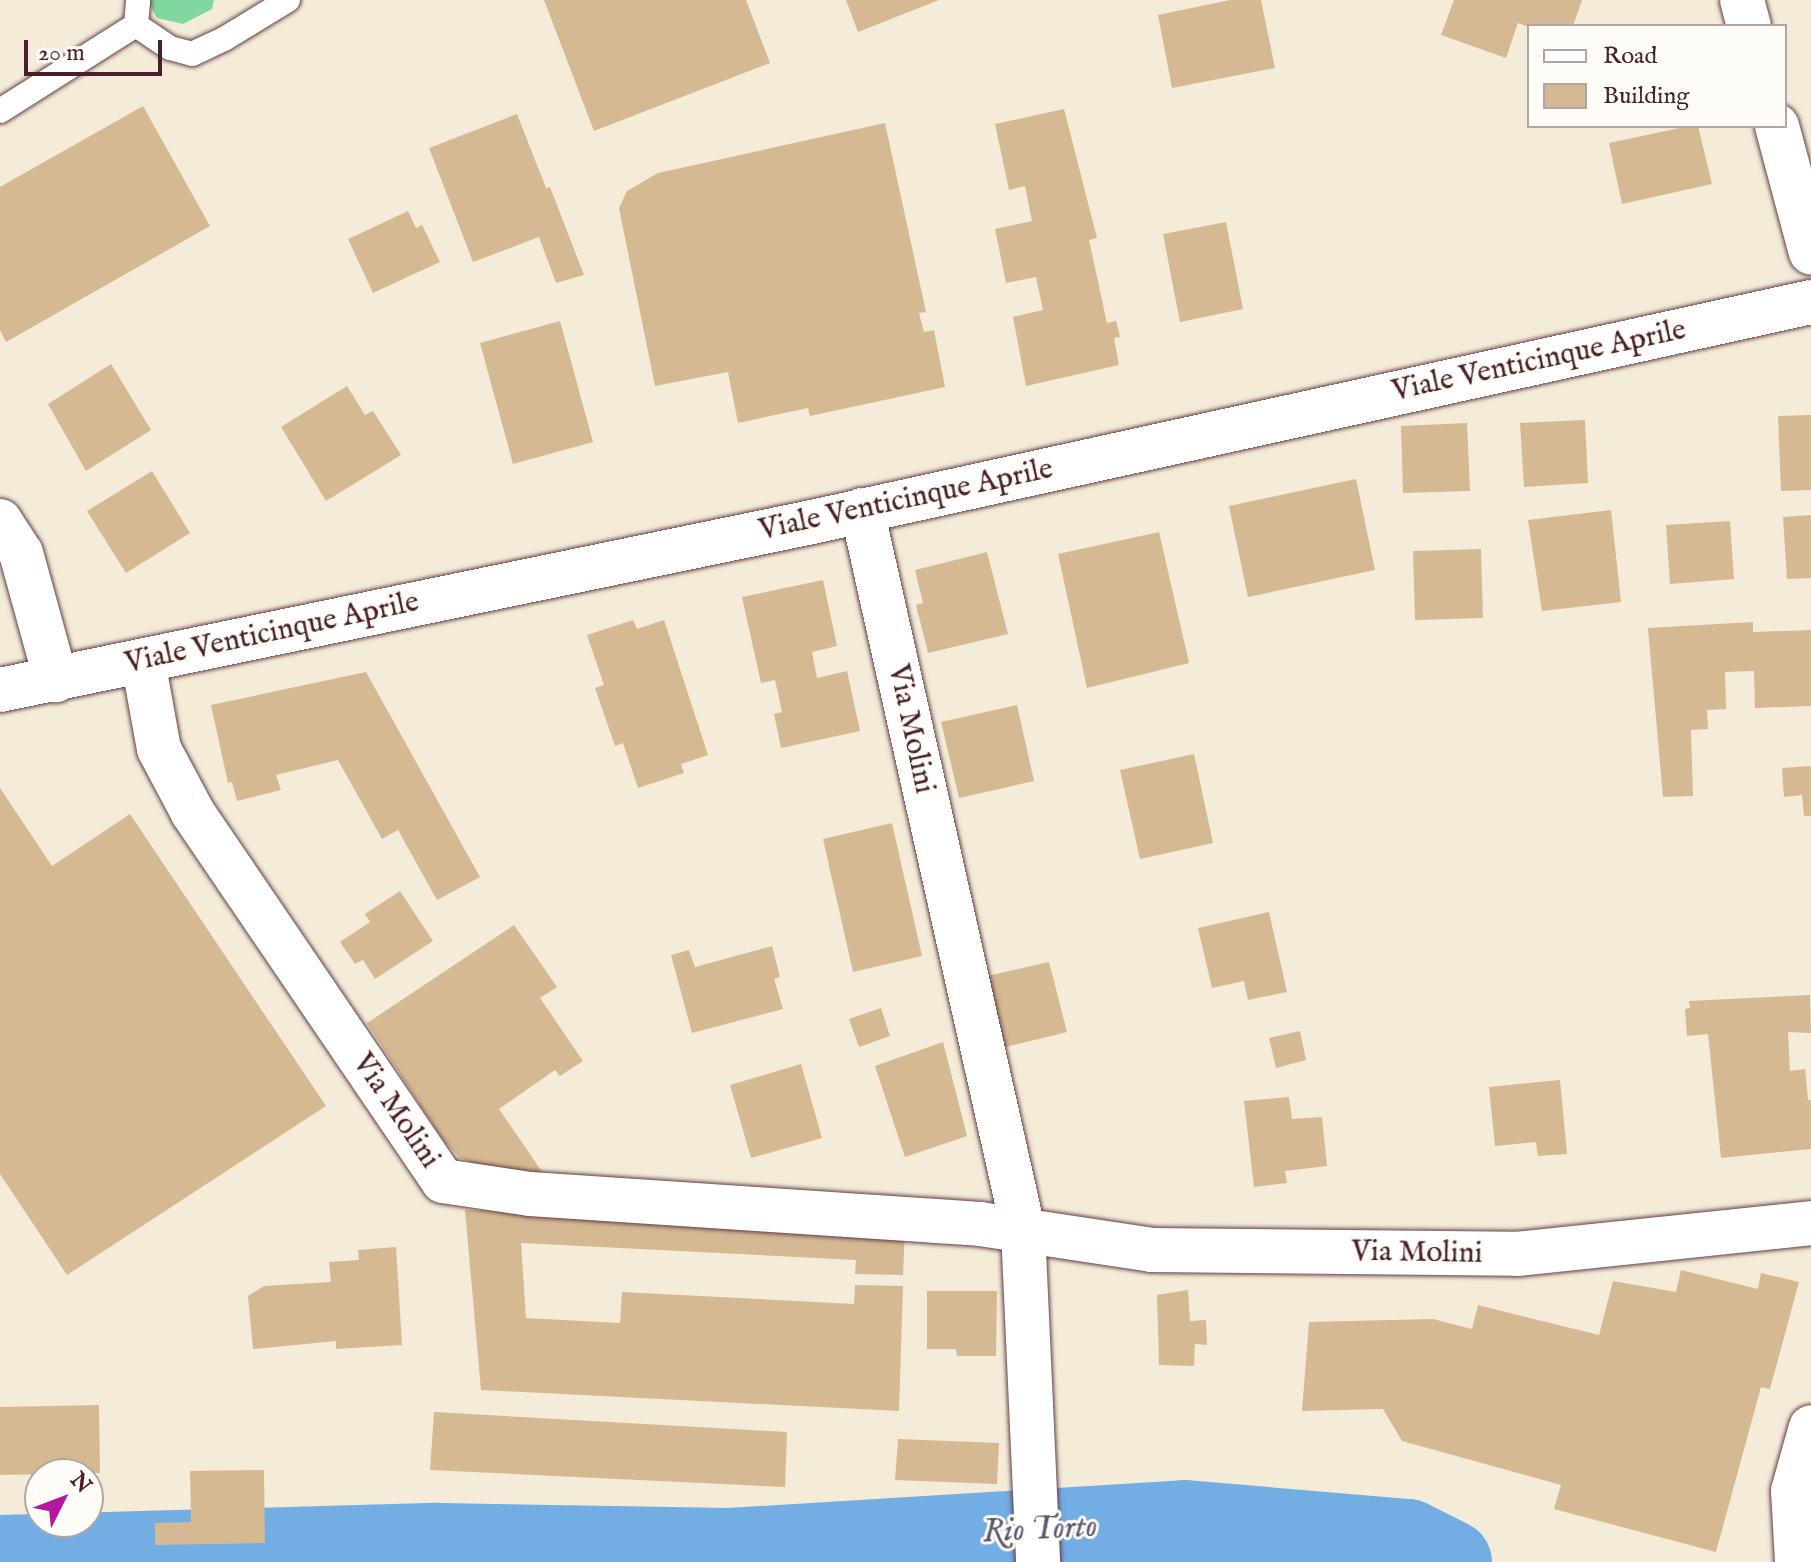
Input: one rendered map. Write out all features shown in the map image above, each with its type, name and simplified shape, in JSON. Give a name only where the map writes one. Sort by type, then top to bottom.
[{"type":"street","points":[[1742,0],[1748,24]]},
{"type":"street","points":[[1778,128],[1811,253]]},
{"type":"street","name":"Viale Venticinque Aprile","points":[[0,690],[862,510],[1811,302]]},
{"type":"street","name":"Via Molini","points":[[862,510],[1023,1229],[1037,1556]]},
{"type":"street","points":[[0,521],[21,553],[56,680]]},
{"type":"street","name":"Via Molini","points":[[143,661],[159,749],[193,813],[443,1181],[530,1194],[1023,1229],[1151,1250],[1517,1254],[1811,1223]]},
{"type":"street","points":[[1797,1562],[1793,1491],[1811,1427]]},
{"type":"lane","points":[[136,25],[138,0]]},
{"type":"lane","points":[[136,25],[170,48],[192,54],[224,39],[288,0]]},
{"type":"lane","points":[[0,111],[136,25]]},
{"type":"green space","points":[[147,0],[214,0],[212,9],[183,24],[157,18]]},
{"type":"building","points":[[544,0],[746,0],[770,63],[594,131]]},
{"type":"building","points":[[846,0],[939,0],[858,32]]},
{"type":"building","points":[[1230,0],[1261,0],[1275,68],[1172,88],[1158,15]]},
{"type":"building","points":[[1454,0],[1582,0],[1574,24],[1527,26],[1518,23],[1506,58],[1441,35]]},
{"type":"building","points":[[143,106],[210,226],[6,342],[0,330],[0,187]]},
{"type":"building","points":[[1064,109],[1097,238],[1089,240],[1107,323],[1116,321],[1120,337],[1114,338],[1119,365],[1026,386],[1013,317],[1043,310],[1036,277],[1006,283],[995,229],[1032,221],[1025,186],[1009,190],[995,124]]},
{"type":"building","points":[[517,114],[546,188],[550,187],[584,275],[556,283],[539,237],[473,262],[429,148]]},
{"type":"building","points":[[885,123],[926,312],[919,313],[924,332],[934,330],[945,387],[810,416],[808,408],[738,423],[728,372],[655,386],[619,208],[627,191],[658,173]]},
{"type":"building","points":[[1680,128],[1698,128],[1712,184],[1622,204],[1609,143]]},
{"type":"building","points":[[408,211],[416,228],[422,225],[440,262],[373,293],[348,239]]},
{"type":"building","points":[[1226,222],[1243,309],[1180,322],[1163,234]]},
{"type":"building","points":[[560,321],[593,442],[513,464],[480,343]]},
{"type":"building","points":[[111,364],[151,430],[86,471],[48,404]]},
{"type":"building","points":[[347,386],[365,415],[373,411],[401,455],[326,501],[281,427]]},
{"type":"building","points":[[1811,415],[1811,490],[1781,491],[1778,416]]},
{"type":"building","points":[[1585,420],[1588,483],[1524,487],[1520,423]]},
{"type":"building","points":[[1467,423],[1470,491],[1403,493],[1401,426]]},
{"type":"building","points":[[152,471],[190,533],[126,573],[87,511]]},
{"type":"building","points":[[1356,479],[1375,570],[1248,597],[1229,506]]},
{"type":"building","points":[[1611,510],[1621,602],[1542,611],[1528,520]]},
{"type":"building","points":[[1811,515],[1811,578],[1787,579],[1783,517]]},
{"type":"building","points":[[1730,521],[1734,579],[1670,584],[1666,525]]},
{"type":"building","points":[[1159,532],[1189,663],[1087,688],[1058,554]]},
{"type":"building","points":[[1481,549],[1483,618],[1415,620],[1413,551]]},
{"type":"building","points":[[987,552],[1008,634],[928,653],[916,605],[923,603],[915,570]]},
{"type":"building","points":[[823,580],[837,646],[812,652],[817,678],[847,671],[860,731],[781,748],[774,714],[782,712],[775,680],[761,683],[742,597]]},
{"type":"building","points":[[633,620],[637,629],[664,620],[708,755],[681,764],[684,773],[638,788],[623,743],[615,746],[595,688],[604,685],[587,635]]},
{"type":"building","points":[[1753,622],[1753,632],[1811,630],[1811,706],[1755,708],[1754,671],[1725,672],[1726,709],[1707,710],[1708,729],[1691,730],[1693,796],[1663,797],[1648,628]]},
{"type":"building","points":[[366,672],[480,877],[437,900],[398,830],[382,839],[338,760],[276,775],[281,790],[237,801],[232,782],[228,783],[211,705]]},
{"type":"building","points":[[1017,705],[1034,781],[959,798],[941,722]]},
{"type":"building","points":[[1194,754],[1213,843],[1140,859],[1120,770]]},
{"type":"building","points":[[1811,766],[1811,816],[1804,816],[1802,795],[1784,797],[1782,768]]},
{"type":"building","points":[[0,788],[52,866],[130,814],[326,1106],[67,1275],[0,1174]]},
{"type":"building","points":[[892,823],[922,956],[853,972],[823,839]]},
{"type":"building","points":[[400,891],[433,941],[375,979],[363,960],[355,964],[340,942],[370,922],[365,914]]},
{"type":"building","points":[[1269,912],[1287,992],[1248,1000],[1244,981],[1212,988],[1198,928]]},
{"type":"building","points":[[514,925],[557,987],[540,998],[583,1061],[560,1076],[555,1070],[499,1109],[545,1176],[492,1169],[460,1158],[443,1140],[367,1023]]},
{"type":"building","points":[[772,946],[780,977],[774,979],[783,1009],[692,1033],[671,955],[689,950],[695,967]]},
{"type":"building","points":[[1049,962],[1067,1032],[993,1050],[975,979]]},
{"type":"building","points":[[1810,995],[1811,1033],[1788,1032],[1790,1071],[1805,1069],[1808,1100],[1811,1100],[1811,1149],[1721,1158],[1708,1034],[1687,1036],[1685,1009],[1690,1008],[1689,1001]]},
{"type":"building","points":[[881,1008],[890,1036],[859,1047],[849,1019]]},
{"type":"building","points":[[1300,1031],[1306,1060],[1276,1068],[1269,1038]]},
{"type":"building","points":[[943,1042],[967,1136],[905,1157],[875,1066]]},
{"type":"building","points":[[801,1064],[822,1138],[751,1158],[730,1085]]},
{"type":"building","points":[[1560,1080],[1567,1154],[1538,1156],[1536,1142],[1495,1146],[1489,1087]]},
{"type":"building","points":[[1289,1097],[1292,1119],[1322,1117],[1327,1166],[1285,1171],[1287,1183],[1254,1187],[1244,1101]]},
{"type":"building","points":[[465,1210],[905,1229],[903,1275],[855,1274],[856,1260],[521,1243],[526,1318],[620,1323],[622,1292],[854,1304],[855,1285],[903,1286],[899,1411],[481,1390]]},
{"type":"building","points":[[396,1247],[402,1345],[336,1349],[336,1341],[253,1349],[248,1296],[264,1286],[331,1282],[329,1262],[359,1260],[358,1250]]},
{"type":"building","points":[[1681,1270],[1758,1289],[1761,1273],[1799,1282],[1770,1389],[1761,1387],[1716,1552],[1554,1509],[1561,1485],[1402,1441],[1383,1409],[1302,1411],[1309,1322],[1433,1319],[1472,1329],[1478,1305],[1599,1335],[1613,1281],[1676,1292]]},
{"type":"building","points":[[1188,1290],[1190,1321],[1206,1320],[1207,1345],[1195,1344],[1194,1366],[1159,1365],[1157,1295]]},
{"type":"building","points":[[927,1291],[997,1291],[996,1356],[957,1356],[956,1349],[927,1349]]},
{"type":"building","points":[[99,1405],[100,1458],[24,1458],[24,1475],[0,1475],[0,1407]]},
{"type":"building","points":[[434,1412],[787,1432],[785,1487],[430,1470]]},
{"type":"building","points":[[898,1439],[999,1443],[997,1484],[895,1480]]},
{"type":"building","points":[[264,1470],[265,1543],[155,1545],[155,1523],[191,1522],[190,1471]]},
{"type":"waterway","name":"Rio Torto","points":[[0,1557],[437,1545],[730,1550],[1185,1522],[1408,1541],[1450,1562]]}]
